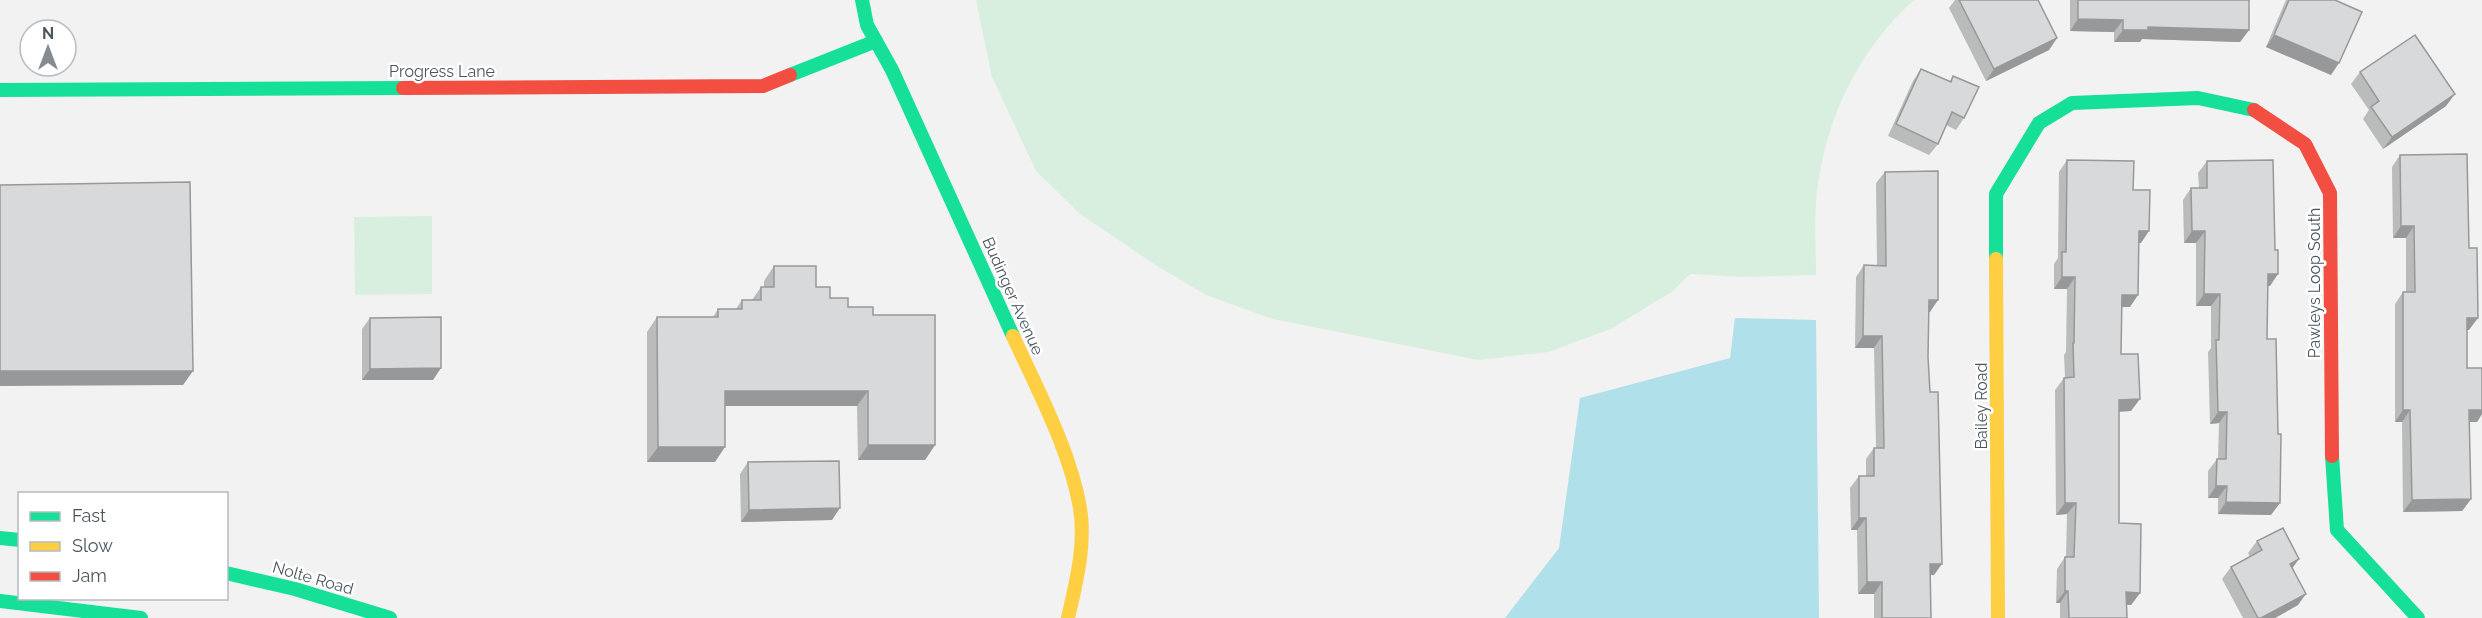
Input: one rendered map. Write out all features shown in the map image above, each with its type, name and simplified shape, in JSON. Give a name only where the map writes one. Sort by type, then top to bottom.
[{"type":"street","name":"Budinger Avenue","points":[[862,0],[867,25],[892,70],[1059,440],[1080,509],[1080,566],[1068,618]]},
{"type":"street","name":"Progress Lane","points":[[0,90],[763,86],[876,41]]},
{"type":"street","name":"Pawleys Loop South","points":[[1996,194],[2039,123],[2072,103],[2198,98],[2254,110],[2305,144],[2330,193],[2332,457],[2337,530],[2418,618]]},
{"type":"street","name":"Bailey Road","points":[[1996,194],[1998,618]]},
{"type":"street","points":[[0,538],[18,540]]},
{"type":"street","name":"Nolte Road","points":[[228,573],[295,589],[390,618]]},
{"type":"street","points":[[0,601],[141,618]]},
{"type":"green space","points":[[976,0],[1914,0],[1876,41],[1861,63],[1837,112],[1821,165],[1817,192],[1816,275],[1740,277],[1690,274],[1673,291],[1611,329],[1548,352],[1478,360],[1273,319],[1206,295],[1154,264],[1080,214],[1036,171],[992,77]]},
{"type":"green space","points":[[432,216],[432,294],[355,295],[354,217]]},
{"type":"water","points":[[1735,318],[1816,320],[1819,618],[1505,618],[1559,548],[1580,398],[1730,358]]},
{"type":"building","points":[[1959,0],[2038,0],[2057,38],[1994,69]]},
{"type":"building","points":[[2078,0],[2249,0],[2249,30],[2148,27],[2148,30],[2123,30],[2123,20],[2078,19]]},
{"type":"building","points":[[2289,0],[2335,0],[2362,12],[2339,63],[2274,35]]},
{"type":"building","points":[[2415,35],[2455,94],[2392,137],[2371,107],[2379,101],[2360,72]]},
{"type":"building","points":[[1921,69],[1951,82],[1953,76],[1979,87],[1964,118],[1952,112],[1938,144],[1896,124]]},
{"type":"building","points":[[2467,154],[2469,248],[2477,248],[2478,318],[2467,318],[2467,368],[2482,368],[2482,410],[2469,410],[2471,499],[2412,500],[2410,410],[2403,410],[2403,292],[2415,292],[2414,226],[2401,226],[2400,155]]},
{"type":"building","points":[[2067,160],[2134,161],[2133,190],[2150,190],[2149,231],[2139,231],[2138,295],[2122,295],[2121,354],[2138,354],[2140,399],[2119,400],[2119,523],[2141,524],[2140,593],[2126,592],[2127,618],[2069,618],[2068,591],[2065,591],[2065,557],[2074,557],[2076,503],[2065,503],[2064,378],[2074,377],[2075,277],[2062,277],[2062,252],[2066,252]]},
{"type":"building","points":[[2273,160],[2275,250],[2278,250],[2278,274],[2268,274],[2267,339],[2276,339],[2278,434],[2281,434],[2280,503],[2226,502],[2227,486],[2216,486],[2217,459],[2226,459],[2227,412],[2218,412],[2216,340],[2219,340],[2220,294],[2204,294],[2205,231],[2192,231],[2191,188],[2207,188],[2207,161]]},
{"type":"building","points":[[1938,171],[1938,300],[1929,300],[1928,357],[1930,392],[1938,392],[1942,564],[1930,564],[1931,618],[1882,618],[1882,582],[1867,582],[1866,518],[1859,518],[1859,476],[1874,476],[1874,448],[1884,448],[1882,336],[1863,336],[1864,265],[1886,266],[1885,172]]},
{"type":"building","points":[[190,182],[193,371],[0,371],[0,185]]},
{"type":"building","points":[[774,266],[816,266],[816,287],[830,287],[830,298],[848,298],[848,307],[873,307],[873,315],[935,315],[935,445],[868,445],[868,391],[725,391],[725,447],[658,447],[657,317],[718,317],[718,309],[742,309],[742,300],[761,300],[761,287],[774,287]]},
{"type":"building","points":[[441,317],[441,368],[370,369],[370,318]]},
{"type":"building","points":[[839,461],[840,508],[749,510],[748,462]]},
{"type":"building","points":[[2283,528],[2299,559],[2290,564],[2306,594],[2258,618],[2231,567],[2262,550],[2257,541]]},
{"type":"traffic: fast","points":[[862,0],[867,25],[892,70],[1013,336]]},
{"type":"traffic: fast","points":[[790,75],[876,41]]},
{"type":"traffic: fast","points":[[0,90],[403,88]]},
{"type":"traffic: fast","points":[[1996,259],[1996,194],[2039,123],[2072,103],[2198,98],[2254,110]]},
{"type":"traffic: fast","points":[[2332,456],[2337,530],[2418,618]]},
{"type":"traffic: fast","points":[[0,538],[18,540]]},
{"type":"traffic: fast","points":[[228,573],[295,589],[390,618]]},
{"type":"traffic: fast","points":[[0,601],[141,618]]},
{"type":"traffic: slow","points":[[1996,259],[1998,618]]},
{"type":"traffic: slow","points":[[1013,336],[1061,442],[1080,508],[1081,550],[1068,618]]},
{"type":"traffic: jam","points":[[403,88],[763,86],[790,75]]},
{"type":"traffic: jam","points":[[2254,110],[2305,144],[2330,193],[2332,456]]}]
